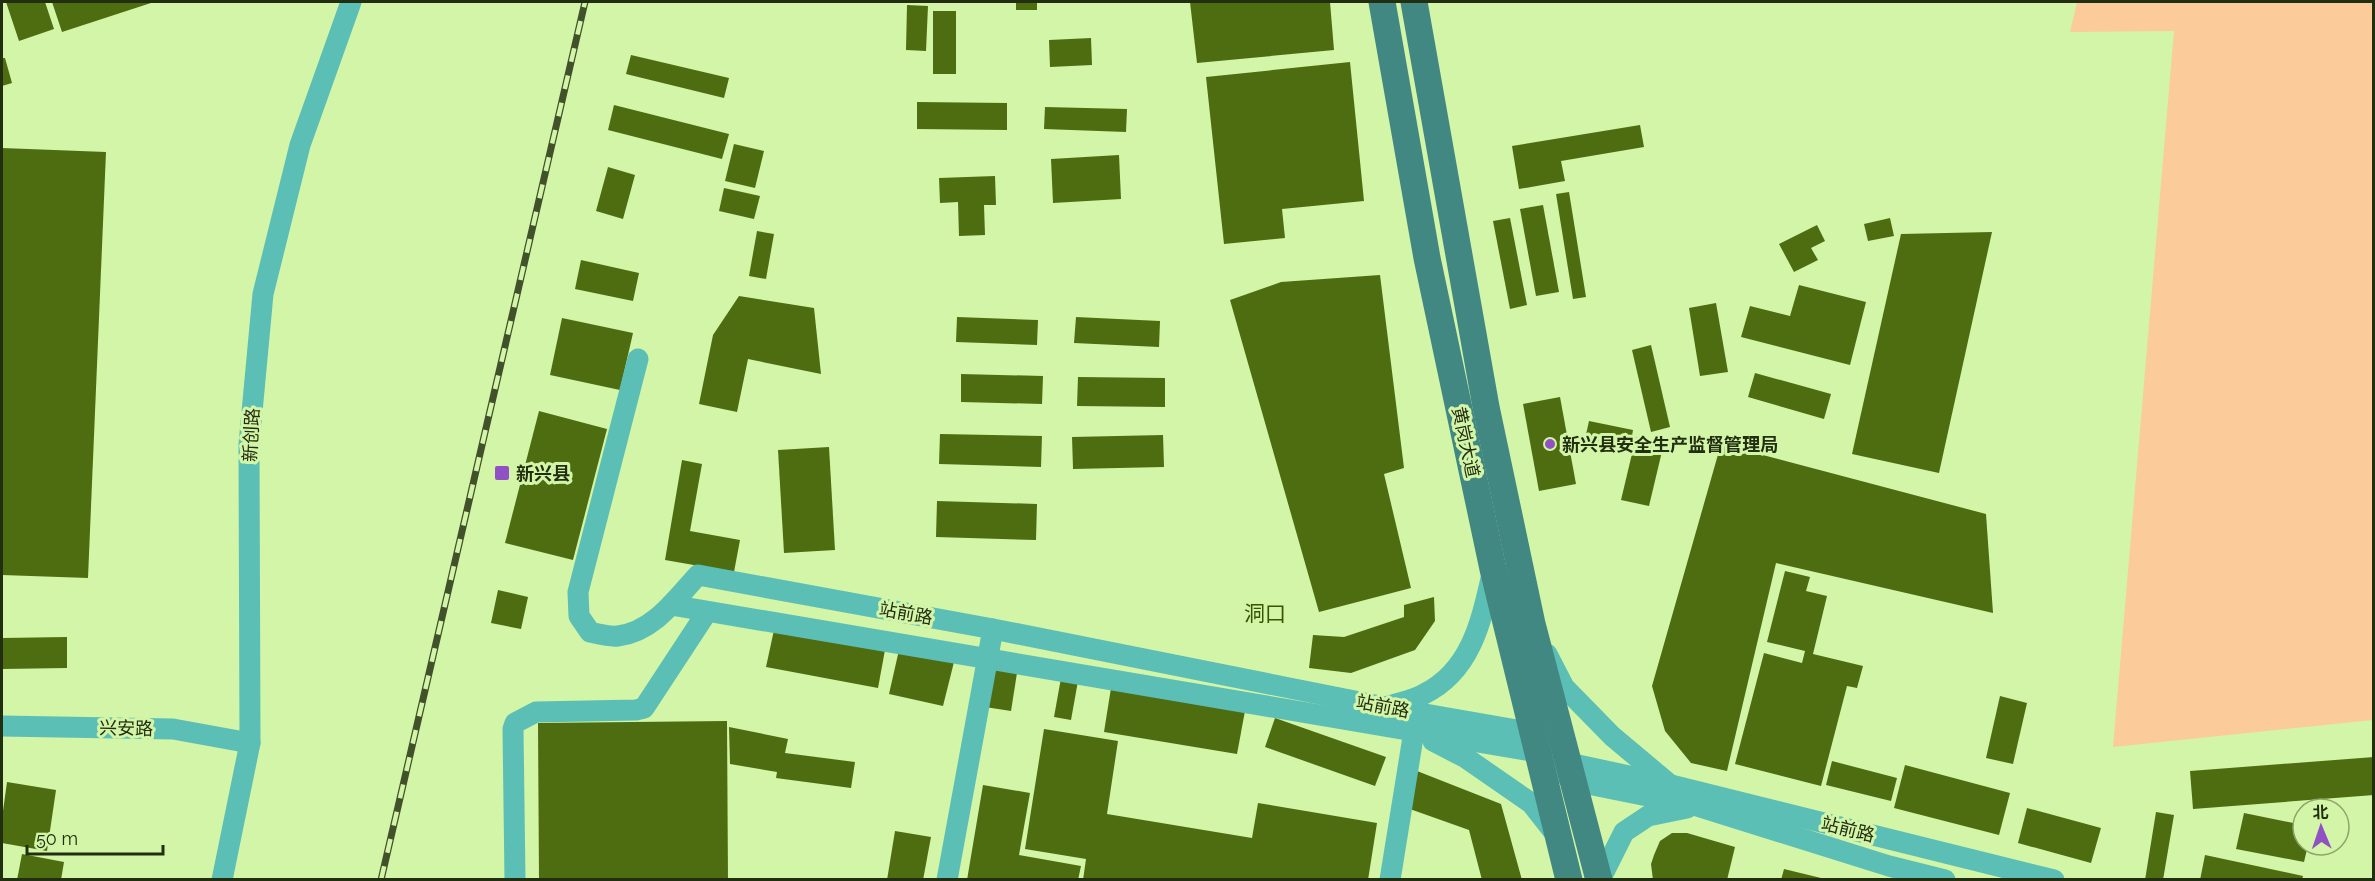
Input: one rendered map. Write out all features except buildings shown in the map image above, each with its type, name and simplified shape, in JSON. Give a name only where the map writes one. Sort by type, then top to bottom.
[{"type":"main road","name":"黄岗大道","points":[[1382,2],[1427,258],[1493,569],[1569,879]]},
{"type":"main road","name":"黄岗大道","points":[[1414,2],[1486,407],[1532,624],[1599,879]]},
{"type":"street","name":"新创路","points":[[222,879],[250,743],[249,444],[263,294],[300,145],[351,2]]},
{"type":"street","points":[[638,359],[579,592],[579,616],[590,632],[615,636],[636,632],[671,605]]},
{"type":"street","points":[[1385,707],[1424,695],[1456,669],[1471,648],[1480,626],[1493,569]]},
{"type":"street","name":"站前路","points":[[671,605],[698,575],[993,629],[1385,707],[1535,743],[1571,772],[1697,806],[1889,866],[1945,879]]},
{"type":"street","name":"站前路","points":[[671,605],[1414,731],[1535,743]]},
{"type":"street","points":[[515,879],[513,729],[515,723],[536,712],[644,708],[707,612]]},
{"type":"street","points":[[1532,624],[1564,687],[1612,736],[1671,785]]},
{"type":"street","points":[[947,879],[993,629]]},
{"type":"street","name":"兴安路","points":[[2,726],[173,729],[250,743]]},
{"type":"street","points":[[1390,879],[1414,731],[1466,758],[1531,803],[1558,838]]},
{"type":"street","name":"站前路","points":[[1571,772],[1671,785],[2054,879]]},
{"type":"street","points":[[1599,879],[1624,832],[1648,816],[1697,806]]},
{"type":"shaded area","points":[[2077,2],[2373,2],[2373,720],[2113,747],[2174,31],[2070,32]]},
{"type":"railway","points":[[381,880],[585,2]]},
{"type":"place","name":"新兴县安全生产监督管理局","points":[[1550,444]]},
{"type":"place","name":"新兴县","points":[[502,473]]},
{"type":"district","name":"洞口","points":[[1265,613]]}]
